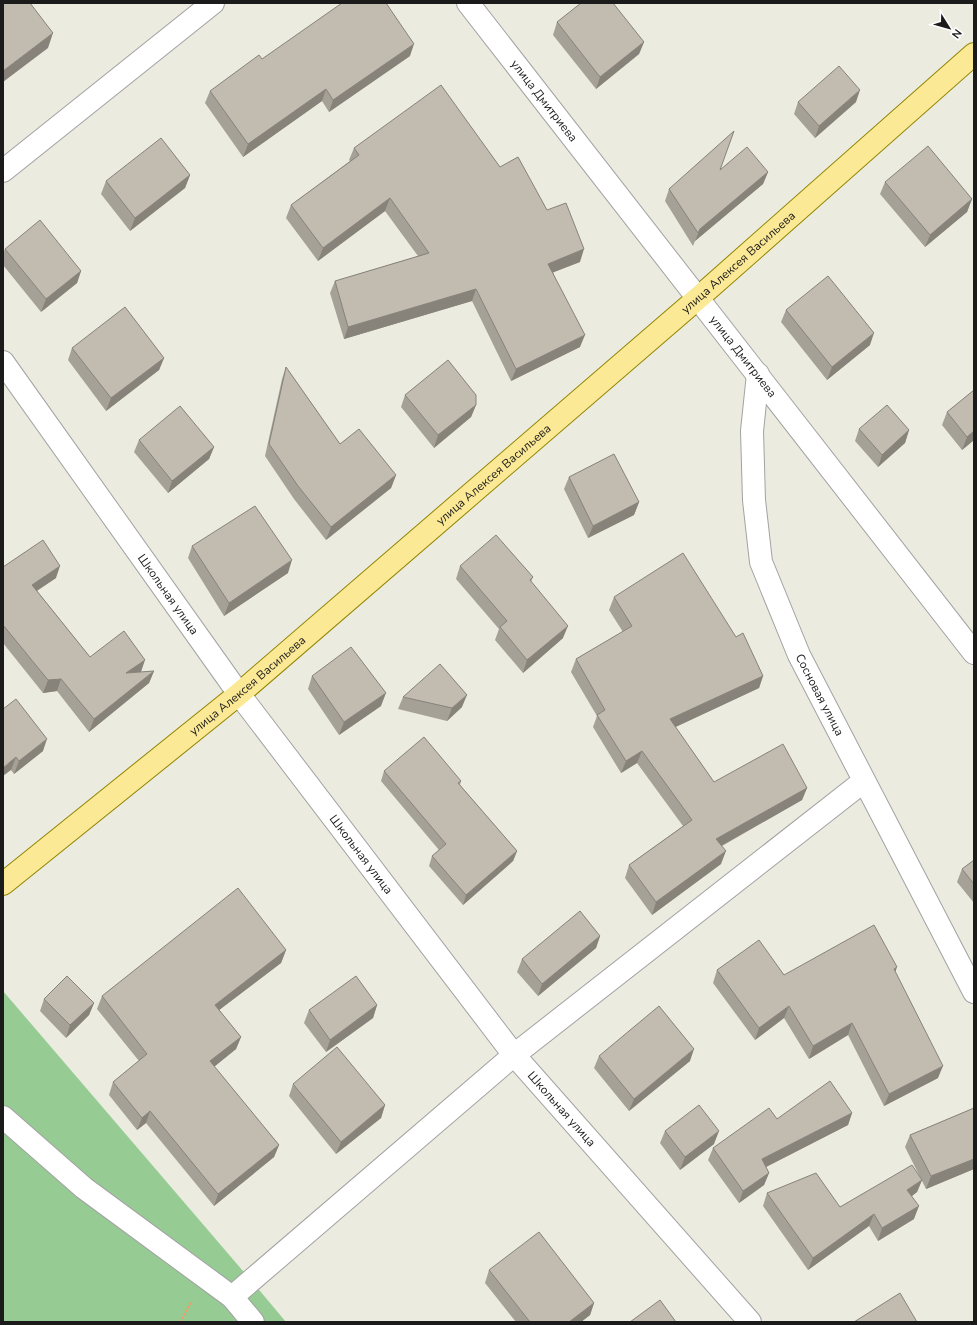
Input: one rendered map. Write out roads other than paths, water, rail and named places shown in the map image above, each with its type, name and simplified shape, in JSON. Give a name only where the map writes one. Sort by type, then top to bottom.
[{"type":"main road","name":"улица Алексея Васильева","points":[[3,884],[239,694],[697,299],[974,54]]},
{"type":"street","points":[[3,171],[213,3]]},
{"type":"street","name":"улица Дмитриева","points":[[468,3],[974,653]]},
{"type":"street","name":"Школьная улица","points":[[3,362],[239,694],[514,1055],[750,1322]]},
{"type":"street","name":"Сосновая улица","points":[[758,374],[752,431],[754,492],[761,562],[800,655],[974,992]]},
{"type":"street","points":[[232,1297],[514,1055],[864,781]]},
{"type":"street","points":[[3,1117],[84,1188],[232,1297],[253,1322]]}]
